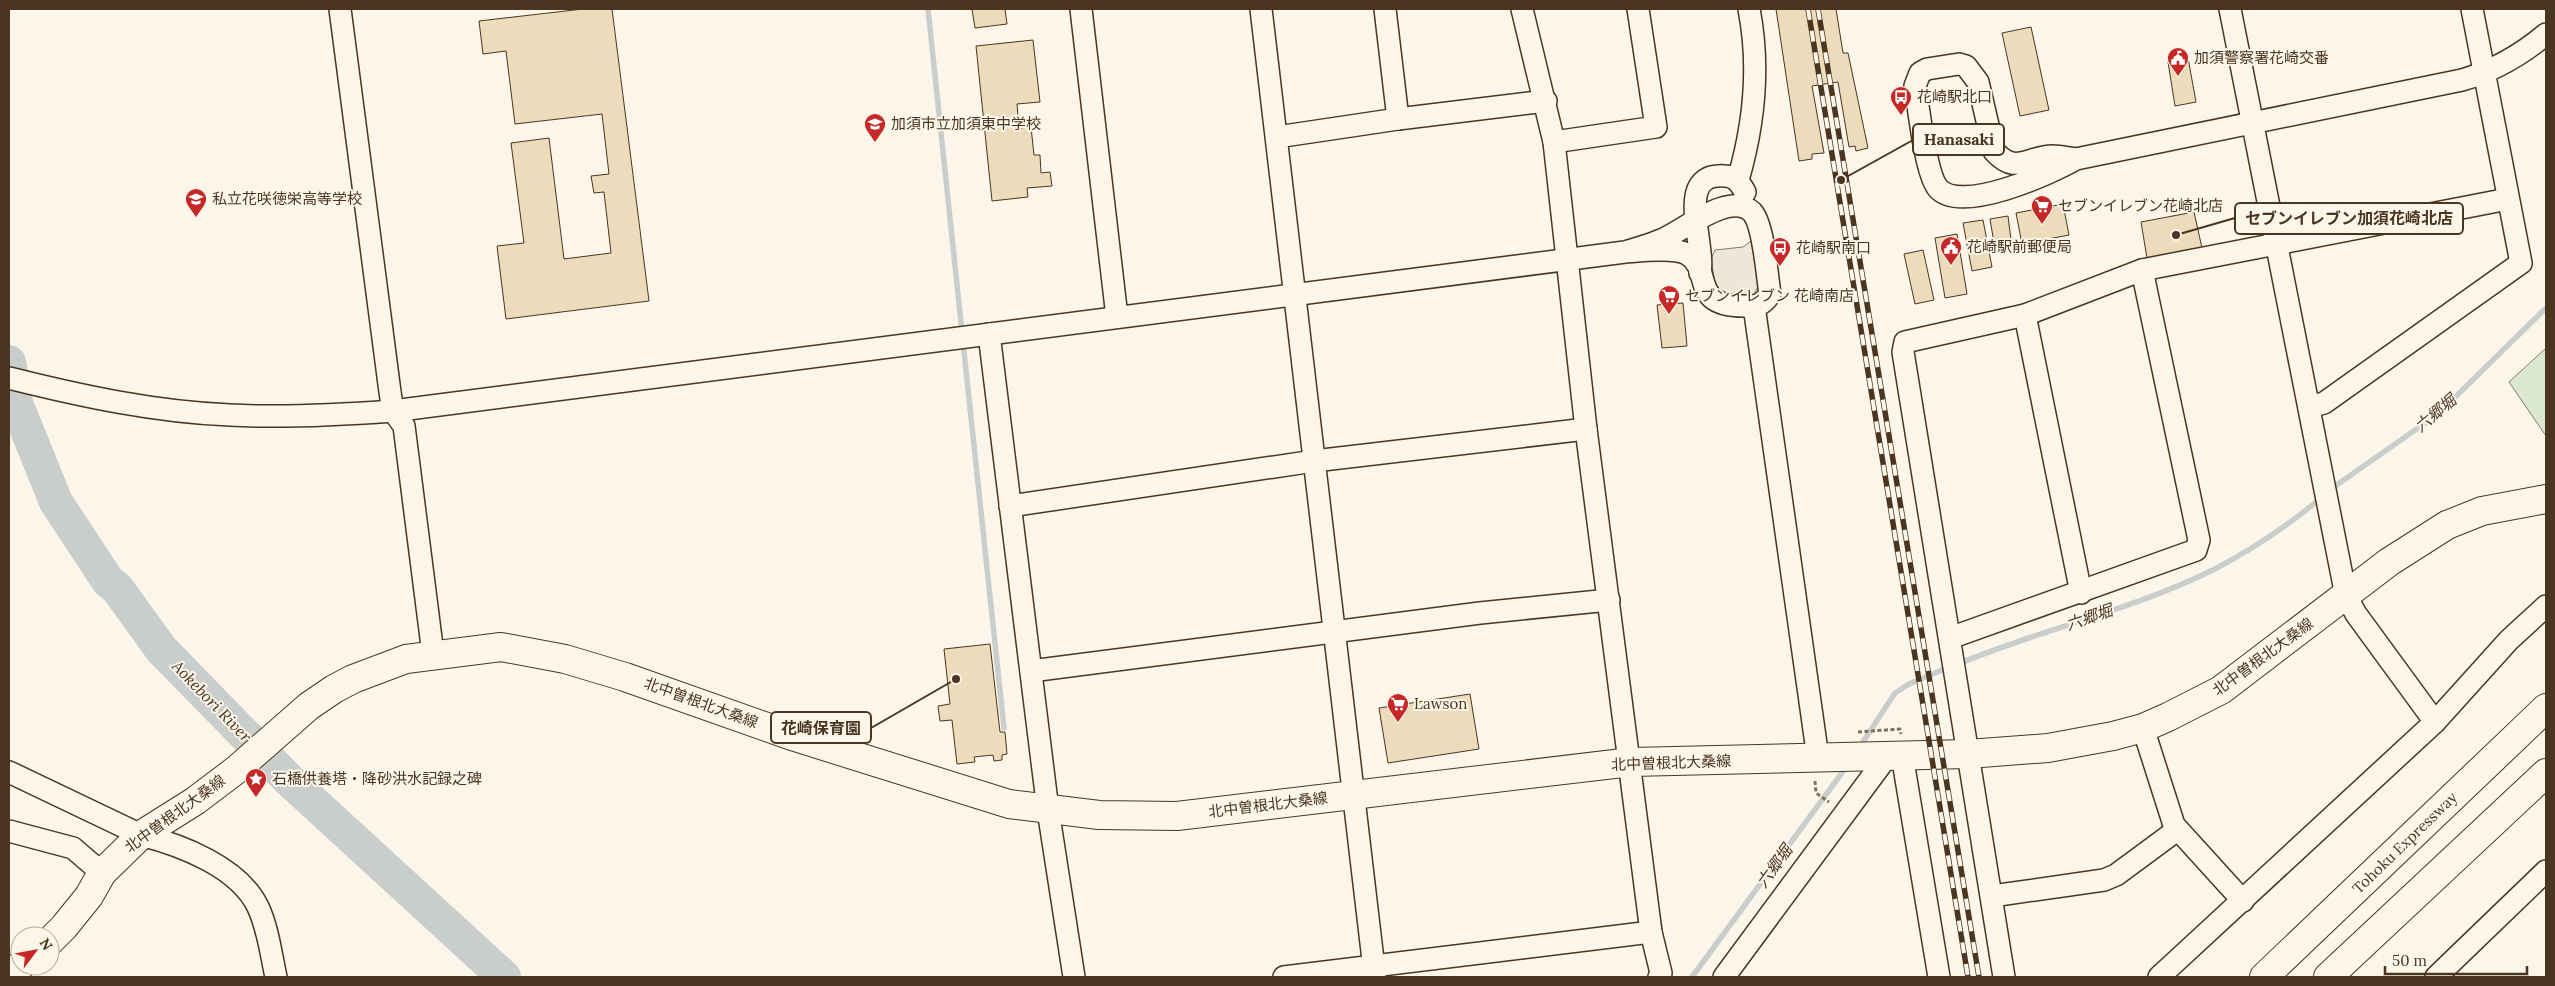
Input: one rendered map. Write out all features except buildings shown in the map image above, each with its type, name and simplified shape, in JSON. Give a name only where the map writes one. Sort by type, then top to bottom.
[{"type":"main road","name":"北中曽根北大桑線","points":[[60,931],[89,896],[102,873],[141,835],[195,801],[236,770],[309,706],[353,679],[406,659],[434,654],[501,647],[565,659],[625,677],[795,737],[1008,804],[1048,810],[1099,814],[1177,816],[1631,762],[1827,758],[1887,749],[1968,754],[2048,748],[2095,740],[2142,728],[2221,690],[2389,562],[2447,525],[2482,512],[2546,499]]},
{"type":"main road","name":"Tohoku Expressway","points":[[2264,977],[2546,708]]},
{"type":"main road","points":[[2328,977],[2546,772]]},
{"type":"street","points":[[340,9],[393,411],[404,426],[434,654]]},
{"type":"street","points":[[1081,9],[1117,317]]},
{"type":"street","points":[[1261,9],[1296,294],[1374,972]]},
{"type":"street","points":[[1385,9],[1398,119]]},
{"type":"street","points":[[1522,9],[1546,102],[1554,142],[1586,429],[1652,932],[1661,973],[1659,977]]},
{"type":"street","points":[[1554,142],[1656,128],[1638,9]]},
{"type":"street","points":[[1738,180],[1751,119],[1755,83],[1755,39],[1749,9]]},
{"type":"street","points":[[2230,9],[2346,596],[2356,614],[2435,722]]},
{"type":"street","points":[[2309,407],[2324,403],[2521,262],[2472,9]]},
{"type":"street","points":[[2076,159],[2058,170],[1990,193],[1966,197],[1955,197],[1946,194],[1935,184],[1930,168],[1915,86],[1916,79],[1927,69],[1959,64],[1966,66],[1978,82],[1989,138],[1994,151],[2009,164],[2016,164],[2052,156],[2076,159],[2484,74],[2546,34]]},
{"type":"street","points":[[1277,137],[1398,119],[1546,102]]},
{"type":"street","points":[[9,378],[79,396],[229,415],[325,416],[393,411],[1625,252],[1677,251],[1692,259],[1700,273],[1707,293],[1715,301],[1726,305],[1754,306],[1765,302],[1770,294],[1759,227],[1748,198],[1738,180],[1729,176],[1718,175],[1702,183],[1694,198],[1702,260],[1700,273]]},
{"type":"street","points":[[2004,977],[1903,346],[1912,339],[2024,315],[2142,270],[2508,199]]},
{"type":"street","points":[[1625,252],[1663,240],[1697,220],[1724,208],[1740,206],[1753,213]]},
{"type":"street","points":[[1951,645],[2196,550],[2199,540],[2142,270]]},
{"type":"street","points":[[1754,306],[1827,758]]},
{"type":"street","points":[[2024,315],[2081,593]]},
{"type":"street","points":[[989,334],[1048,810],[1074,977]]},
{"type":"street","points":[[1010,506],[1314,461],[1586,429]]},
{"type":"street","points":[[1031,671],[1480,612],[1609,600]]},
{"type":"street","points":[[2159,977],[2435,722],[2509,640],[2546,606]]},
{"type":"street","points":[[2142,728],[2177,830],[2243,901]]},
{"type":"street","points":[[1724,977],[1887,749]]},
{"type":"street","points":[[1887,749],[1939,977]]},
{"type":"street","points":[[9,772],[141,835],[158,839],[211,862],[239,881],[258,906],[276,977]]},
{"type":"street","points":[[1992,896],[2104,880],[2116,875],[2177,830]]},
{"type":"street","points":[[9,831],[74,848],[102,873]]},
{"type":"street","points":[[2436,977],[2546,871]]},
{"type":"street","points":[[1284,977],[1374,972],[1652,932]]},
{"type":"path","points":[[1853,732],[1887,749]]},
{"type":"path","points":[[1816,793],[1834,806]]},
{"type":"green space","points":[[2546,348],[2546,436],[2509,382]]},
{"type":"shaded area","points":[[1751,241],[1759,285],[1753,296],[1735,299],[1716,289],[1711,259],[1715,250],[1743,247]]},
{"type":"waterway","points":[[928,9],[962,332]]},
{"type":"waterway","name":"六郷堀","points":[[2331,489],[2438,414],[2546,308]]},
{"type":"waterway","points":[[963,342],[1004,728]]},
{"type":"waterway","name":"Aokebori River","points":[[9,362],[16,403],[56,502],[108,581],[117,588],[161,649],[289,780],[504,977]]},
{"type":"waterway","name":"六郷堀","points":[[1958,664],[2022,640],[2120,608],[2215,569],[2284,527],[2322,497]]},
{"type":"waterway","name":"六郷堀","points":[[1859,748],[1895,693],[1909,684],[1949,667]]},
{"type":"waterway","name":"六郷堀","points":[[1692,977],[1847,766]]},
{"type":"railway","points":[[1808,9],[1968,977]]},
{"type":"railway","points":[[1818,9],[1979,977]]},
{"type":"place","name":"加須警察署花崎交番","points":[[2178,77]]},
{"type":"place","name":"花崎駅北口","points":[[1901,116]]},
{"type":"place","name":"加須市立加須東中学校","points":[[875,143]]},
{"type":"place","name":"Hanasaki","points":[[1841,180]]},
{"type":"place","name":"私立花咲徳栄高等学校","points":[[196,218]]},
{"type":"place","name":"セブンイレブン花崎北店","points":[[2042,225]]},
{"type":"place","name":"セブンイレブン加須花崎北店","points":[[2176,235]]},
{"type":"place","name":"花崎駅前郵便局","points":[[1951,266]]},
{"type":"place","name":"花崎駅南口","points":[[1780,267]]},
{"type":"place","name":"セブンイレブン 花崎南店","points":[[1669,315]]},
{"type":"place","name":"花崎保育園","points":[[956,679]]},
{"type":"place","name":"Lawson","points":[[1398,723]]},
{"type":"place","name":"石橋供養塔・降砂洪水記録之碑","points":[[256,798]]}]
